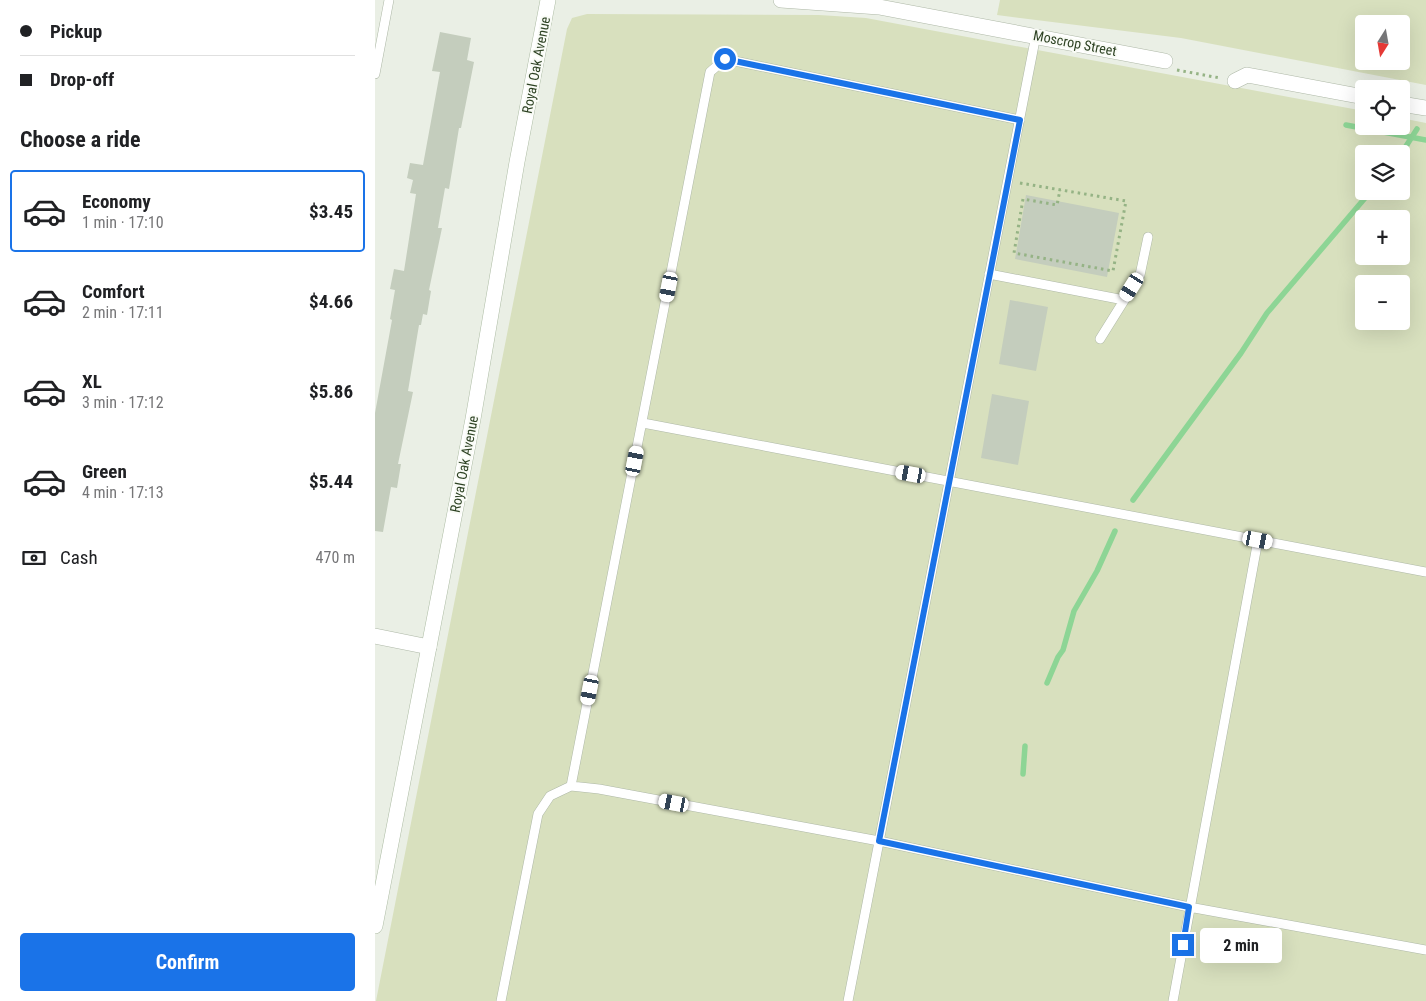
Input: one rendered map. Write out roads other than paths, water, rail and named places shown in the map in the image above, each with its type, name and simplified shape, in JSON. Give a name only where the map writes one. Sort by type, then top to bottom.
[{"type":"street","name":"Royal Oak Avenue","points":[[375,926],[429,647],[548,0]]},
{"type":"street","name":"Moscrop Street","points":[[781,0],[879,3],[1165,61]]},
{"type":"street","points":[[1235,81],[1247,75],[1355,95]]},
{"type":"street","points":[[1410,105],[1426,108]]},
{"type":"street","points":[[375,636],[429,647]]},
{"type":"lane","points":[[375,74],[389,0]]},
{"type":"lane","points":[[848,1001],[1037,35]]},
{"type":"lane","points":[[571,786],[643,423],[709,72],[725,59],[1020,120]]},
{"type":"lane","points":[[1100,339],[1140,275],[1148,237]]},
{"type":"lane","points":[[989,274],[1124,300]]},
{"type":"lane","points":[[643,423],[1426,572]]},
{"type":"lane","points":[[1173,1001],[1258,540]]},
{"type":"lane","points":[[501,1001],[538,814],[550,796],[571,786],[599,789],[879,841],[1189,907],[1426,950]]},
{"type":"waterway","points":[[1346,125],[1426,140]]},
{"type":"waterway","points":[[1407,145],[1417,129]]},
{"type":"waterway","points":[[1133,500],[1241,353],[1267,313],[1363,200]]},
{"type":"waterway","points":[[1047,683],[1063,650],[1074,611],[1097,571],[1115,531]]},
{"type":"waterway","points":[[1023,774],[1025,746]]}]
